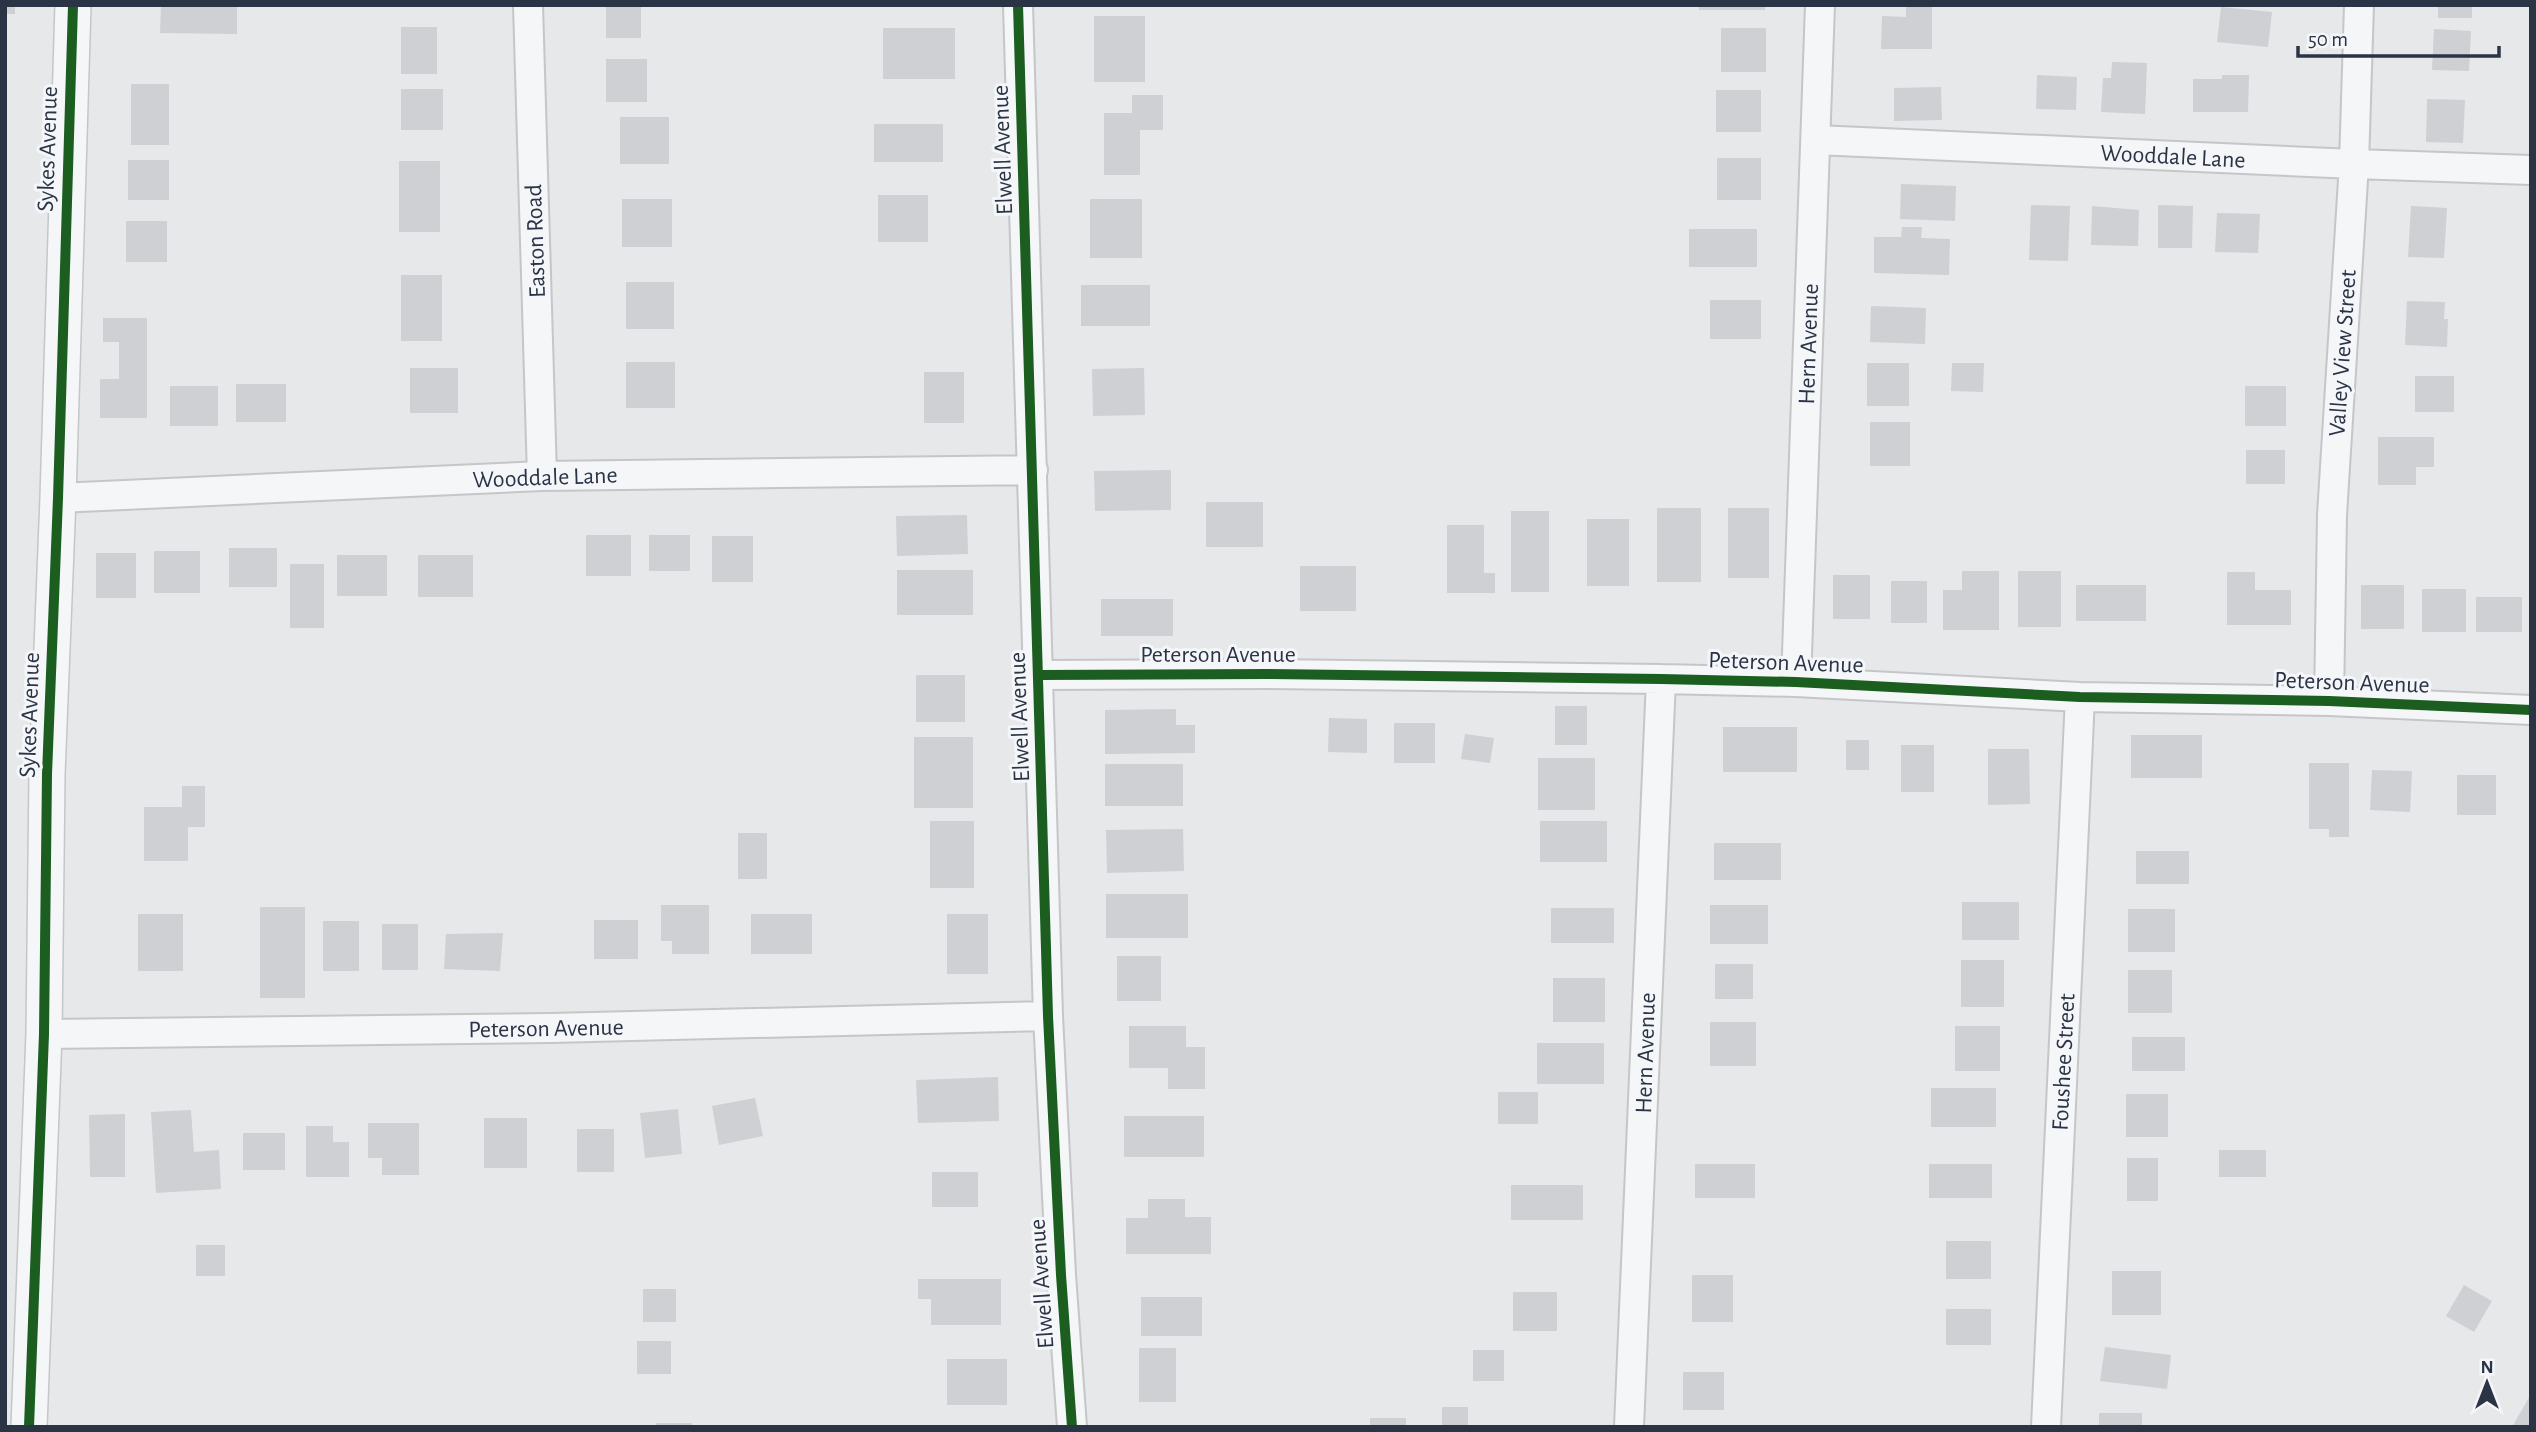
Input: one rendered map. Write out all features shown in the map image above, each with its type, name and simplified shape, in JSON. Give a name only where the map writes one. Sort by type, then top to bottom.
[{"type":"street","name":"Sykes Avenue","points":[[29,1427],[44,1034],[47,774],[72,5]]},
{"type":"street","name":"Easton Road","points":[[528,5],[542,476]]},
{"type":"street","name":"Elwell Avenue","points":[[1018,5],[1048,1016],[1061,1275],[1073,1427]]},
{"type":"street","name":"Hern Avenue","points":[[1796,682],[1820,5]]},
{"type":"street","name":"Valley View Street","points":[[2329,701],[2332,515],[2354,164],[2358,5]]},
{"type":"street","name":"Wooddale Lane","points":[[1816,140],[2531,170]]},
{"type":"street","name":"Wooddale Lane","points":[[58,498],[542,476],[1033,470]]},
{"type":"street","name":"Peterson Avenue","points":[[1039,676],[1268,674],[1796,682],[2080,696],[2329,701],[2531,710]]},
{"type":"street","name":"Hern Avenue","points":[[1629,1427],[1661,679]]},
{"type":"street","name":"Foushee Street","points":[[2046,1427],[2080,696]]},
{"type":"street","name":"Peterson Avenue","points":[[44,1034],[551,1028],[1048,1016]]},
{"type":"building","points":[[5,5],[15,5],[15,14],[5,14]]},
{"type":"building","points":[[161,5],[237,5],[237,34],[160,33]]},
{"type":"building","points":[[606,5],[641,5],[641,38],[606,38]]},
{"type":"building","points":[[1699,5],[1765,5],[1765,10],[1699,10]]},
{"type":"building","points":[[2438,5],[2472,5],[2472,18],[2438,18]]},
{"type":"building","points":[[1906,6],[1932,6],[1932,49],[1881,49],[1882,16],[1906,17]]},
{"type":"building","points":[[2221,7],[2272,12],[2268,47],[2217,42]]},
{"type":"building","points":[[1094,16],[1145,16],[1145,82],[1094,82]]},
{"type":"building","points":[[401,27],[437,27],[437,74],[401,74]]},
{"type":"building","points":[[883,28],[955,28],[955,79],[883,79]]},
{"type":"building","points":[[1721,28],[1766,28],[1766,72],[1721,72]]},
{"type":"building","points":[[2434,29],[2471,31],[2469,71],[2432,70]]},
{"type":"building","points":[[606,59],[647,59],[647,102],[606,102]]},
{"type":"building","points":[[2112,62],[2147,63],[2145,114],[2101,112],[2103,78],[2111,78]]},
{"type":"building","points":[[2037,75],[2077,77],[2076,110],[2036,109]]},
{"type":"building","points":[[2222,75],[2249,75],[2248,112],[2193,112],[2193,79],[2222,79]]},
{"type":"building","points":[[131,84],[169,84],[169,145],[131,145]]},
{"type":"building","points":[[1941,87],[1942,120],[1894,121],[1894,88]]},
{"type":"building","points":[[401,89],[443,89],[443,130],[401,130]]},
{"type":"building","points":[[1716,90],[1761,90],[1761,132],[1716,132]]},
{"type":"building","points":[[1132,95],[1163,95],[1163,130],[1140,130],[1140,175],[1104,175],[1104,113],[1132,113]]},
{"type":"building","points":[[2427,99],[2465,100],[2463,143],[2426,142]]},
{"type":"building","points":[[620,117],[669,117],[669,164],[620,164]]},
{"type":"building","points":[[874,124],[943,124],[943,162],[874,162]]},
{"type":"building","points":[[1717,158],[1761,158],[1761,200],[1717,200]]},
{"type":"building","points":[[128,160],[169,160],[169,200],[128,200]]},
{"type":"building","points":[[399,161],[440,161],[440,232],[399,232]]},
{"type":"building","points":[[1901,184],[1956,186],[1955,221],[1900,219]]},
{"type":"building","points":[[878,195],[928,195],[928,242],[878,242]]},
{"type":"building","points":[[622,199],[672,199],[672,247],[622,247]]},
{"type":"building","points":[[1090,199],[1142,199],[1142,258],[1090,258]]},
{"type":"building","points":[[2031,205],[2070,206],[2068,261],[2029,260]]},
{"type":"building","points":[[2158,205],[2193,206],[2192,248],[2158,248]]},
{"type":"building","points":[[2092,206],[2139,210],[2138,246],[2091,245]]},
{"type":"building","points":[[2411,206],[2447,208],[2444,258],[2408,257]]},
{"type":"building","points":[[2217,213],[2260,214],[2258,253],[2215,252]]},
{"type":"building","points":[[126,221],[167,221],[167,262],[126,262]]},
{"type":"building","points":[[1902,227],[1922,227],[1921,238],[1950,239],[1949,275],[1874,273],[1874,237],[1901,237]]},
{"type":"building","points":[[1689,229],[1757,229],[1757,267],[1689,267]]},
{"type":"building","points":[[401,275],[442,275],[442,341],[401,341]]},
{"type":"building","points":[[626,282],[674,282],[674,329],[626,329]]},
{"type":"building","points":[[1081,285],[1150,285],[1150,326],[1081,326]]},
{"type":"building","points":[[1710,300],[1761,300],[1761,339],[1710,339]]},
{"type":"building","points":[[2407,301],[2445,302],[2444,319],[2448,319],[2447,347],[2405,345]]},
{"type":"building","points":[[1871,306],[1926,308],[1925,344],[1870,342]]},
{"type":"building","points":[[103,318],[147,318],[147,418],[100,418],[100,379],[119,379],[119,342],[103,342]]},
{"type":"building","points":[[626,362],[675,362],[675,408],[626,408]]},
{"type":"building","points":[[1867,363],[1909,363],[1909,406],[1867,406]]},
{"type":"building","points":[[1952,363],[1984,363],[1983,392],[1951,391]]},
{"type":"building","points":[[410,368],[458,368],[458,413],[410,413]]},
{"type":"building","points":[[1144,368],[1145,415],[1093,416],[1092,369]]},
{"type":"building","points":[[924,372],[964,372],[964,423],[924,423]]},
{"type":"building","points":[[2415,376],[2454,376],[2454,412],[2415,412]]},
{"type":"building","points":[[236,384],[286,384],[286,422],[236,422]]},
{"type":"building","points":[[170,386],[218,386],[218,426],[170,426]]},
{"type":"building","points":[[2245,386],[2286,386],[2286,426],[2245,426]]},
{"type":"building","points":[[1870,422],[1910,422],[1910,466],[1870,466]]},
{"type":"building","points":[[2378,437],[2434,437],[2434,467],[2416,467],[2416,485],[2378,485]]},
{"type":"building","points":[[2246,450],[2285,450],[2285,484],[2246,484]]},
{"type":"building","points":[[1171,470],[1171,510],[1095,511],[1094,471]]},
{"type":"building","points":[[1206,502],[1263,502],[1263,547],[1206,547]]},
{"type":"building","points":[[1657,508],[1701,508],[1701,582],[1657,582]]},
{"type":"building","points":[[1728,508],[1769,508],[1769,578],[1728,578]]},
{"type":"building","points":[[1511,511],[1549,511],[1549,592],[1511,592]]},
{"type":"building","points":[[967,515],[968,554],[897,556],[896,516]]},
{"type":"building","points":[[1587,519],[1629,519],[1629,586],[1587,586]]},
{"type":"building","points":[[1447,525],[1484,525],[1484,573],[1495,573],[1495,593],[1447,593]]},
{"type":"building","points":[[586,535],[631,535],[631,576],[586,576]]},
{"type":"building","points":[[649,535],[690,535],[690,571],[649,571]]},
{"type":"building","points":[[712,536],[753,536],[753,582],[712,582]]},
{"type":"building","points":[[229,548],[277,548],[277,587],[229,587]]},
{"type":"building","points":[[154,551],[200,551],[200,593],[154,593]]},
{"type":"building","points":[[96,553],[136,553],[136,598],[96,598]]},
{"type":"building","points":[[337,555],[387,555],[387,596],[337,596]]},
{"type":"building","points":[[418,555],[473,555],[473,597],[418,597]]},
{"type":"building","points":[[290,564],[324,564],[324,628],[290,628]]},
{"type":"building","points":[[1300,566],[1356,566],[1356,611],[1300,611]]},
{"type":"building","points":[[897,570],[973,570],[973,615],[897,615]]},
{"type":"building","points":[[1962,571],[1999,571],[1999,630],[1943,630],[1943,590],[1962,590]]},
{"type":"building","points":[[2018,571],[2061,571],[2061,627],[2018,627]]},
{"type":"building","points":[[2227,572],[2255,572],[2255,590],[2291,590],[2291,625],[2227,625]]},
{"type":"building","points":[[1833,575],[1870,575],[1870,619],[1833,619]]},
{"type":"building","points":[[1891,581],[1927,581],[1927,623],[1891,623]]},
{"type":"building","points":[[2076,585],[2146,585],[2146,621],[2076,621]]},
{"type":"building","points":[[2361,585],[2404,585],[2404,629],[2361,629]]},
{"type":"building","points":[[2422,589],[2466,589],[2466,632],[2422,632]]},
{"type":"building","points":[[2476,597],[2522,597],[2522,632],[2476,632]]},
{"type":"building","points":[[1101,599],[1173,599],[1173,636],[1101,636]]},
{"type":"building","points":[[916,675],[965,675],[965,722],[916,722]]},
{"type":"building","points":[[1555,706],[1587,706],[1587,745],[1555,745]]},
{"type":"building","points":[[1176,709],[1176,725],[1195,725],[1195,753],[1105,754],[1105,710]]},
{"type":"building","points":[[1329,718],[1367,719],[1367,753],[1328,752]]},
{"type":"building","points":[[1394,723],[1435,723],[1435,763],[1394,763]]},
{"type":"building","points":[[1723,727],[1797,727],[1797,772],[1723,772]]},
{"type":"building","points":[[1465,734],[1494,738],[1490,763],[1461,759]]},
{"type":"building","points":[[2131,735],[2202,735],[2202,778],[2131,778]]},
{"type":"building","points":[[914,737],[973,737],[973,808],[914,808]]},
{"type":"building","points":[[1846,740],[1869,740],[1869,770],[1846,770]]},
{"type":"building","points":[[1901,745],[1934,745],[1934,792],[1901,792]]},
{"type":"building","points":[[1988,749],[2029,749],[2030,804],[1988,805]]},
{"type":"building","points":[[1538,758],[1595,758],[1595,810],[1538,810]]},
{"type":"building","points":[[2309,763],[2349,763],[2349,837],[2329,837],[2329,829],[2309,829]]},
{"type":"building","points":[[1105,764],[1183,764],[1183,806],[1105,806]]},
{"type":"building","points":[[2372,770],[2412,771],[2410,812],[2370,810]]},
{"type":"building","points":[[2457,775],[2496,775],[2496,815],[2457,815]]},
{"type":"building","points":[[182,786],[205,786],[205,827],[188,827],[188,861],[144,861],[144,807],[182,807]]},
{"type":"building","points":[[930,821],[974,821],[974,888],[930,888]]},
{"type":"building","points":[[1540,821],[1607,821],[1607,862],[1540,862]]},
{"type":"building","points":[[1183,829],[1184,871],[1107,873],[1106,830]]},
{"type":"building","points":[[738,833],[767,833],[767,879],[738,879]]},
{"type":"building","points":[[1714,843],[1781,843],[1781,880],[1714,880]]},
{"type":"building","points":[[2136,851],[2189,851],[2189,884],[2136,884]]},
{"type":"building","points":[[1106,894],[1188,894],[1188,938],[1106,938]]},
{"type":"building","points":[[1962,902],[2019,902],[2019,940],[1962,940]]},
{"type":"building","points":[[661,905],[709,905],[709,954],[672,954],[672,941],[661,941]]},
{"type":"building","points":[[1710,905],[1768,905],[1768,944],[1710,944]]},
{"type":"building","points":[[260,907],[305,907],[305,998],[260,998]]},
{"type":"building","points":[[1551,908],[1614,908],[1614,943],[1551,943]]},
{"type":"building","points":[[2128,909],[2175,909],[2175,952],[2128,952]]},
{"type":"building","points":[[138,914],[183,914],[183,971],[138,971]]},
{"type":"building","points":[[751,914],[812,914],[812,954],[751,954]]},
{"type":"building","points":[[947,914],[988,914],[988,974],[947,974]]},
{"type":"building","points":[[594,920],[638,920],[638,959],[594,959]]},
{"type":"building","points":[[323,921],[359,921],[359,971],[323,971]]},
{"type":"building","points":[[382,924],[418,924],[418,970],[382,970]]},
{"type":"building","points":[[503,933],[500,971],[444,969],[446,934]]},
{"type":"building","points":[[1117,956],[1161,956],[1161,1001],[1117,1001]]},
{"type":"building","points":[[1961,960],[2004,960],[2004,1007],[1961,1007]]},
{"type":"building","points":[[1715,964],[1753,964],[1753,999],[1715,999]]},
{"type":"building","points":[[2128,970],[2172,970],[2172,1013],[2128,1013]]},
{"type":"building","points":[[1553,978],[1605,978],[1605,1022],[1553,1022]]},
{"type":"building","points":[[1710,1022],[1756,1022],[1756,1066],[1710,1066]]},
{"type":"building","points":[[1129,1026],[1186,1026],[1186,1047],[1205,1047],[1205,1089],[1168,1089],[1168,1068],[1129,1068]]},
{"type":"building","points":[[1955,1026],[2000,1026],[2000,1071],[1955,1071]]},
{"type":"building","points":[[2132,1037],[2185,1037],[2185,1071],[2132,1071]]},
{"type":"building","points":[[1537,1043],[1604,1043],[1604,1084],[1537,1084]]},
{"type":"building","points":[[998,1077],[999,1121],[918,1123],[916,1080]]},
{"type":"building","points":[[1931,1088],[1996,1088],[1996,1127],[1931,1127]]},
{"type":"building","points":[[1498,1092],[1538,1092],[1538,1124],[1498,1124]]},
{"type":"building","points":[[2126,1094],[2168,1094],[2168,1137],[2126,1137]]},
{"type":"building","points":[[755,1098],[763,1136],[719,1145],[712,1106]]},
{"type":"building","points":[[678,1109],[682,1154],[645,1158],[640,1113]]},
{"type":"building","points":[[191,1110],[194,1152],[219,1150],[221,1189],[156,1193],[151,1112]]},
{"type":"building","points":[[125,1114],[125,1177],[90,1177],[89,1115]]},
{"type":"building","points":[[1124,1116],[1204,1116],[1204,1157],[1124,1157]]},
{"type":"building","points":[[484,1118],[527,1118],[527,1168],[484,1168]]},
{"type":"building","points":[[368,1123],[419,1123],[419,1175],[382,1175],[382,1158],[368,1158]]},
{"type":"building","points":[[306,1126],[333,1126],[333,1142],[349,1142],[349,1177],[306,1177]]},
{"type":"building","points":[[577,1129],[614,1129],[614,1172],[577,1172]]},
{"type":"building","points":[[243,1133],[285,1133],[285,1170],[243,1170]]},
{"type":"building","points":[[2219,1150],[2266,1150],[2266,1177],[2219,1177]]},
{"type":"building","points":[[2127,1158],[2158,1158],[2158,1201],[2127,1201]]},
{"type":"building","points":[[1695,1164],[1755,1164],[1755,1198],[1695,1198]]},
{"type":"building","points":[[1929,1164],[1992,1164],[1992,1198],[1929,1198]]},
{"type":"building","points":[[932,1172],[978,1172],[978,1207],[932,1207]]},
{"type":"building","points":[[1511,1185],[1583,1185],[1583,1220],[1511,1220]]},
{"type":"building","points":[[1148,1199],[1185,1199],[1185,1217],[1211,1217],[1211,1254],[1126,1254],[1126,1218],[1148,1218]]},
{"type":"building","points":[[1946,1241],[1991,1241],[1991,1279],[1946,1279]]},
{"type":"building","points":[[196,1245],[225,1245],[225,1276],[196,1276]]},
{"type":"building","points":[[2112,1271],[2161,1271],[2161,1315],[2112,1315]]},
{"type":"building","points":[[1692,1275],[1733,1275],[1733,1322],[1692,1322]]},
{"type":"building","points":[[918,1279],[1001,1279],[1001,1325],[931,1325],[931,1299],[918,1299]]},
{"type":"building","points":[[2464,1285],[2492,1301],[2474,1332],[2446,1316]]},
{"type":"building","points":[[643,1289],[676,1289],[676,1322],[643,1322]]},
{"type":"building","points":[[1513,1292],[1557,1292],[1557,1331],[1513,1331]]},
{"type":"building","points":[[1141,1297],[1202,1297],[1202,1336],[1141,1336]]},
{"type":"building","points":[[1946,1309],[1991,1309],[1991,1345],[1946,1345]]},
{"type":"building","points":[[637,1341],[671,1341],[671,1374],[637,1374]]},
{"type":"building","points":[[2105,1347],[2171,1355],[2167,1389],[2100,1381]]},
{"type":"building","points":[[1139,1348],[1176,1348],[1176,1402],[1139,1402]]},
{"type":"building","points":[[1473,1350],[1504,1350],[1504,1381],[1473,1381]]},
{"type":"building","points":[[947,1359],[1007,1359],[1007,1405],[947,1405]]},
{"type":"building","points":[[1683,1372],[1724,1372],[1724,1410],[1683,1410]]},
{"type":"building","points":[[2531,1394],[2531,1427],[2512,1427]]},
{"type":"building","points":[[1442,1407],[1468,1407],[1468,1427],[1442,1427]]},
{"type":"building","points":[[2099,1413],[2142,1413],[2142,1427],[2099,1427]]},
{"type":"building","points":[[1370,1418],[1406,1418],[1406,1427],[1370,1427]]},
{"type":"building","points":[[656,1423],[692,1423],[692,1427],[656,1427]]},
{"type":"cycle path","points":[[29,1427],[44,1034],[47,774],[73,5]]},
{"type":"cycle path","points":[[1018,5],[1048,1016],[1061,1275],[1072,1427]]},
{"type":"cycle path","points":[[1039,675],[1268,674],[1796,682],[2080,697],[2329,701],[2531,710]]}]
